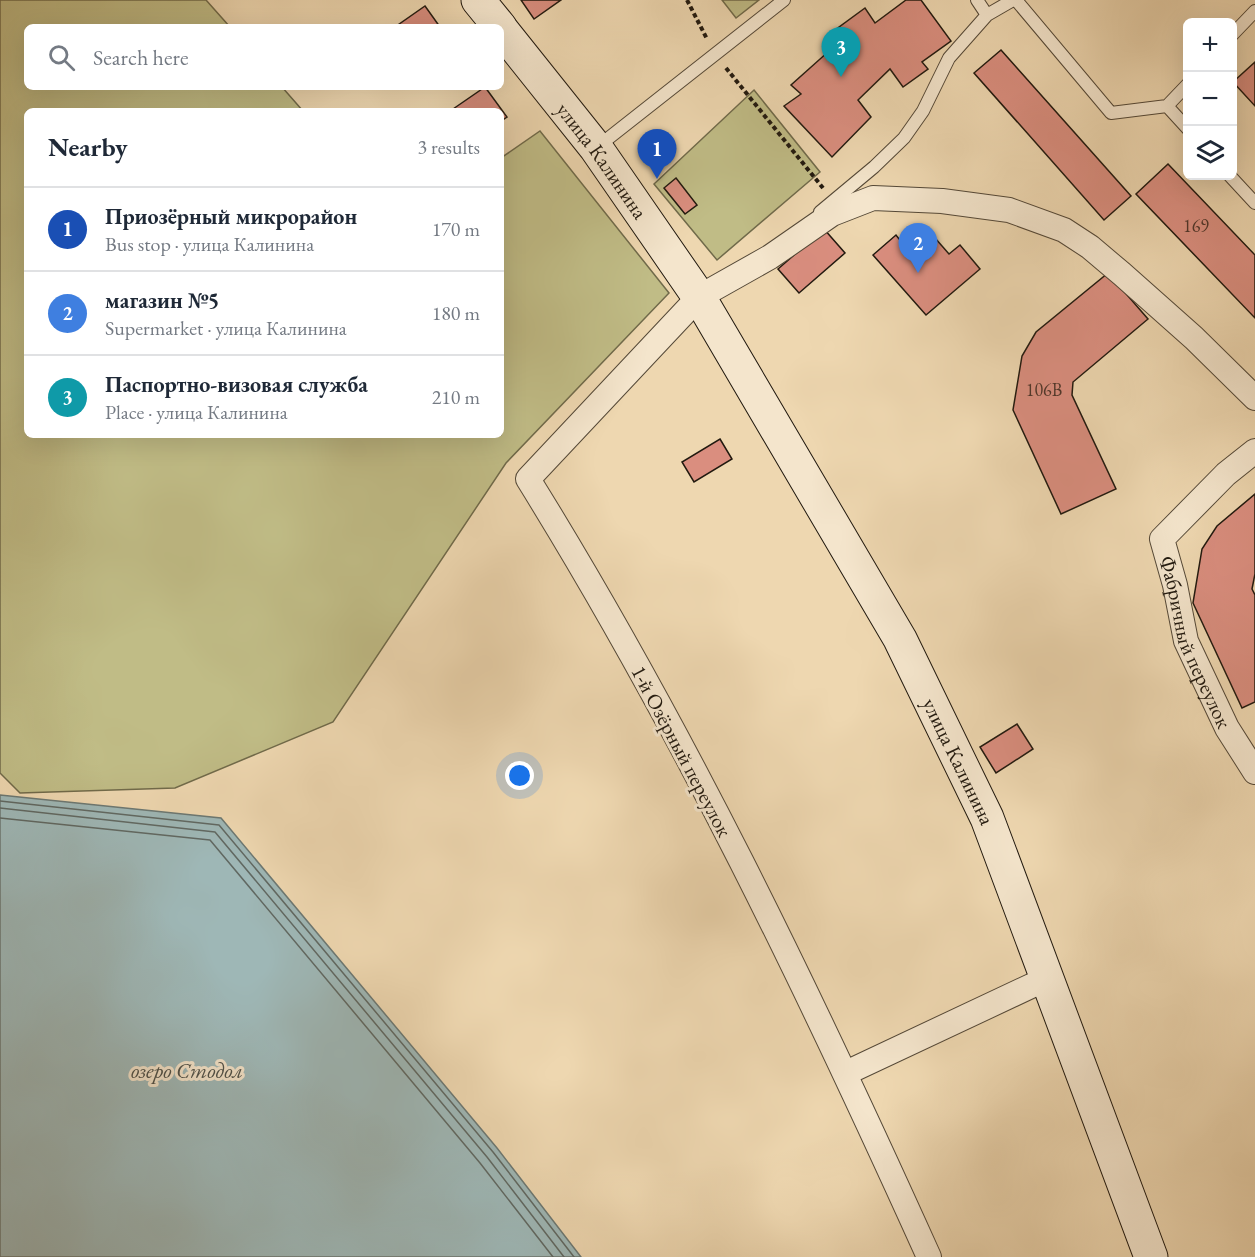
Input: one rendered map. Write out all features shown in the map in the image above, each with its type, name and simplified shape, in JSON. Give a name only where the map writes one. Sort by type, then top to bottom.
[{"type":"main road","name":"улица Калинина","points":[[478,0],[497,24]]},
{"type":"main road","name":"улица Калинина","points":[[504,33],[596,148],[699,297],[900,639],[987,818],[1151,1257]]},
{"type":"street","points":[[699,297],[770,257],[832,214],[873,198],[942,201],[1009,210],[1064,230],[1090,247],[1194,338],[1255,398]]},
{"type":"street","name":"1-й Озёрный переулок","points":[[699,297],[528,479],[571,549],[698,777],[846,1073],[928,1257]]},
{"type":"street","name":"Фабричный переулок","points":[[1255,451],[1226,474],[1162,538],[1175,585],[1186,641],[1227,728],[1255,772]]},
{"type":"street","points":[[846,1073],[1048,978]]},
{"type":"lane","points":[[596,148],[784,0]]},
{"type":"lane","points":[[977,0],[987,15]]},
{"type":"lane","points":[[770,257],[904,138],[923,111],[949,58],[987,15],[1015,0],[1111,113],[1167,106],[1183,89]]},
{"type":"lane","points":[[1237,31],[1255,11]]},
{"type":"lane","points":[[1167,106],[1185,126]]},
{"type":"lane","points":[[1234,180],[1255,203]]},
{"type":"path","points":[[687,0],[715,54],[833,200]]},
{"type":"shaded area","points":[[0,0],[206,0],[227,24],[24,24],[24,90],[285,90],[300,108],[24,108],[24,438],[504,438],[504,156],[540,131],[669,293],[506,463],[333,722],[175,788],[20,793],[0,773]]},
{"type":"shaded area","points":[[722,0],[759,0],[736,18]]},
{"type":"shaded area","points":[[754,90],[820,172],[717,260],[654,184]]},
{"type":"water","name":"озеро Стодол","points":[[0,795],[221,818],[497,1148],[581,1257],[0,1257]]},
{"type":"building","points":[[521,0],[561,0],[534,19]]},
{"type":"building","points":[[906,0],[921,0],[951,41],[922,62],[928,69],[903,87],[890,69],[858,100],[871,117],[832,157],[784,106],[801,94],[791,85],[838,43],[831,33],[865,8],[875,23]]},
{"type":"building","points":[[425,6],[438,24],[399,24]]},
{"type":"building","points":[[1001,50],[1131,196],[1104,220],[974,73]]},
{"type":"building","points":[[1255,62],[1255,106],[1237,86],[1237,78]]},
{"type":"building","points":[[481,90],[487,90],[500,108],[454,108]]},
{"type":"building","points":[[1168,164],[1255,255],[1255,318],[1136,194]]},
{"type":"building","points":[[676,178],[697,205],[685,214],[664,188]]},
{"type":"building","points":[[824,229],[845,253],[799,293],[778,269]]},
{"type":"building","points":[[928,230],[949,254],[960,245],[980,269],[926,315],[873,255],[896,235],[906,248]]},
{"type":"building","points":[[1108,273],[1148,319],[1073,382],[1072,395],[1116,489],[1061,514],[1013,410],[1022,356],[1036,332]]},
{"type":"building","points":[[720,439],[732,459],[694,482],[682,462]]},
{"type":"building","points":[[1255,494],[1255,574],[1252,589],[1255,595],[1255,702],[1242,708],[1193,603],[1202,549],[1217,526]]},
{"type":"building","points":[[1017,724],[1033,749],[996,773],[980,747]]},
{"type":"place","name":"Паспортно-визовая служба","points":[[841,77]]},
{"type":"place","name":"Приозёрный микрорайон","points":[[657,179]]},
{"type":"place","name":"магазин №5","points":[[918,273]]}]
